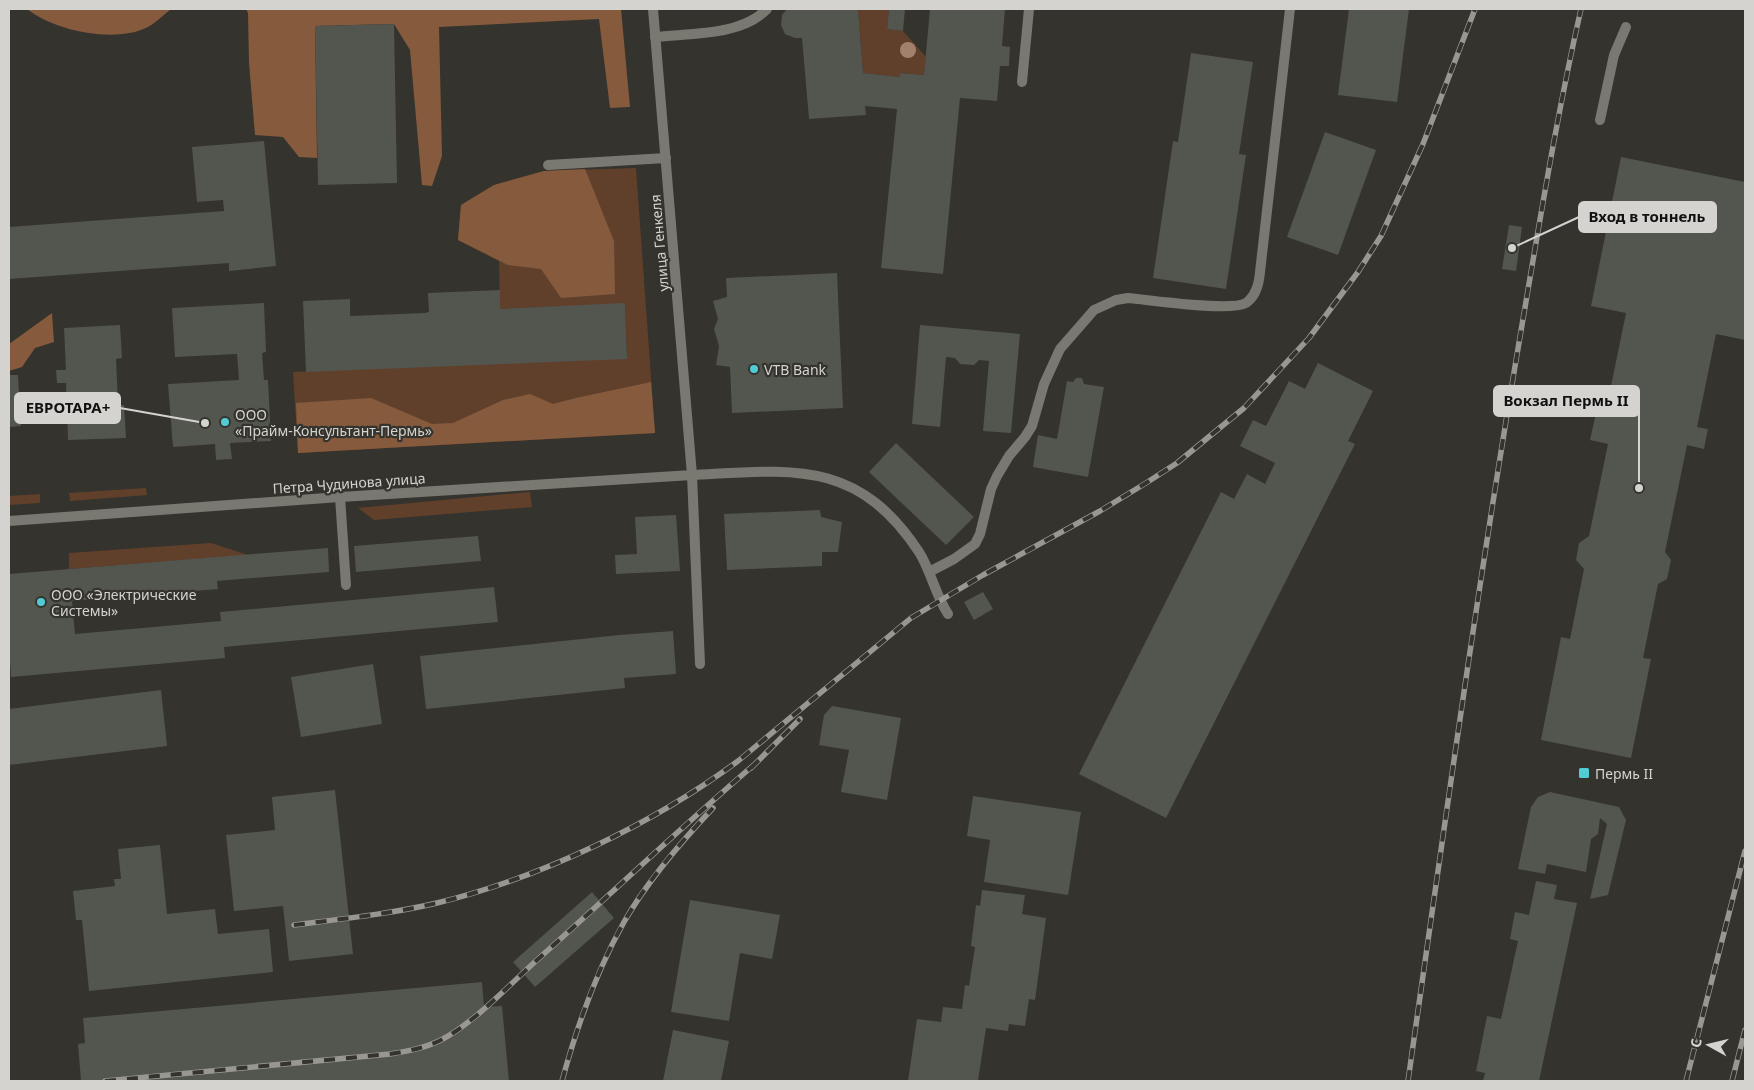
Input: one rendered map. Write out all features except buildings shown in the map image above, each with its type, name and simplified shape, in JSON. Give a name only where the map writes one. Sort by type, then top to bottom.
[{"type":"street","name":"улица Генкеля","points":[[653,9],[692,474],[700,664]]},
{"type":"street","points":[[655,37],[735,28],[757,18],[767,9]]},
{"type":"street","points":[[1022,82],[1029,9]]},
{"type":"street","points":[[929,572],[960,555],[975,544],[980,534],[994,483],[1001,466],[1032,426],[1044,384],[1055,359],[1068,338],[1094,310],[1116,300],[1128,298],[1214,306],[1238,306],[1245,303],[1256,292],[1260,272],[1290,9]]},
{"type":"street","points":[[1600,120],[1614,55],[1626,27]]},
{"type":"street","points":[[548,165],[666,158]]},
{"type":"street","name":"Петра Чудинова улица","points":[[9,522],[340,497],[692,474],[776,471],[812,475],[838,481],[857,489],[874,501],[891,516],[920,554],[940,601],[948,614]]},
{"type":"street","points":[[340,497],[346,585]]},
{"type":"shaded area","points":[[27,9],[171,9],[146,28],[133,32],[101,34],[68,29],[39,17]]},
{"type":"shaded area","points":[[246,9],[621,9],[630,107],[610,108],[599,19],[439,27],[442,156],[432,186],[422,185],[410,50],[394,24],[315,26],[317,158],[299,157],[283,137],[255,135],[249,63],[248,13]]},
{"type":"shaded area","points":[[858,9],[889,9],[887,29],[903,31],[926,57],[924,75],[901,73],[900,77],[863,73]]},
{"type":"shaded area","points":[[636,168],[655,433],[298,453],[293,372],[627,358],[625,304],[500,309],[499,261],[458,240],[461,205],[494,185],[544,171]]},
{"type":"shaded area","points":[[585,169],[614,241],[615,294],[561,298],[541,269],[508,265],[458,240],[461,205],[494,185],[544,171]]},
{"type":"shaded area","points":[[52,313],[54,342],[35,348],[22,367],[9,371],[9,344]]},
{"type":"shaded area","points":[[651,382],[655,433],[298,453],[296,403],[371,398],[432,424],[453,423],[503,400],[530,394],[553,404]]},
{"type":"shaded area","points":[[146,488],[147,495],[70,501],[69,493]]},
{"type":"shaded area","points":[[530,492],[532,507],[374,520],[358,508]]},
{"type":"shaded area","points":[[40,494],[40,503],[9,505],[9,496]]},
{"type":"shaded area","points":[[211,543],[248,555],[69,569],[69,553]]},
{"type":"railway","points":[[294,925],[401,910],[437,903],[476,892],[555,864],[633,827],[670,806],[738,761],[911,618],[983,575],[1100,511],[1177,463],[1244,408],[1309,338],[1358,272],[1381,236],[1423,144],[1475,9]]},
{"type":"railway","points":[[1408,1081],[1462,703],[1506,420],[1549,167],[1581,9]]},
{"type":"railway","points":[[751,768],[800,719]]},
{"type":"railway","points":[[105,1081],[390,1054],[435,1043],[466,1024],[491,1003],[672,837],[755,764]]},
{"type":"railway","points":[[562,1081],[588,1000],[624,922],[643,891],[665,862],[713,808]]},
{"type":"railway","points":[[1686,1081],[1745,851]]},
{"type":"railway","points":[[1732,1081],[1745,1030]]},
{"type":"place","name":"Вход в тоннель","points":[[1512,248]]},
{"type":"place","name":"VTB Bank","points":[[754,369]]},
{"type":"place","name":"ООО «Прайм-Консультант-Пермь»","points":[[225,422]]},
{"type":"place","name":"ЕВРОТАРА+","points":[[205,423]]},
{"type":"place","name":"Вокзал Пермь II","points":[[1639,488]]},
{"type":"place","name":"ООО «Электрические Системы»","points":[[41,602]]},
{"type":"place","name":"Пермь II","points":[[1584,773]]}]
